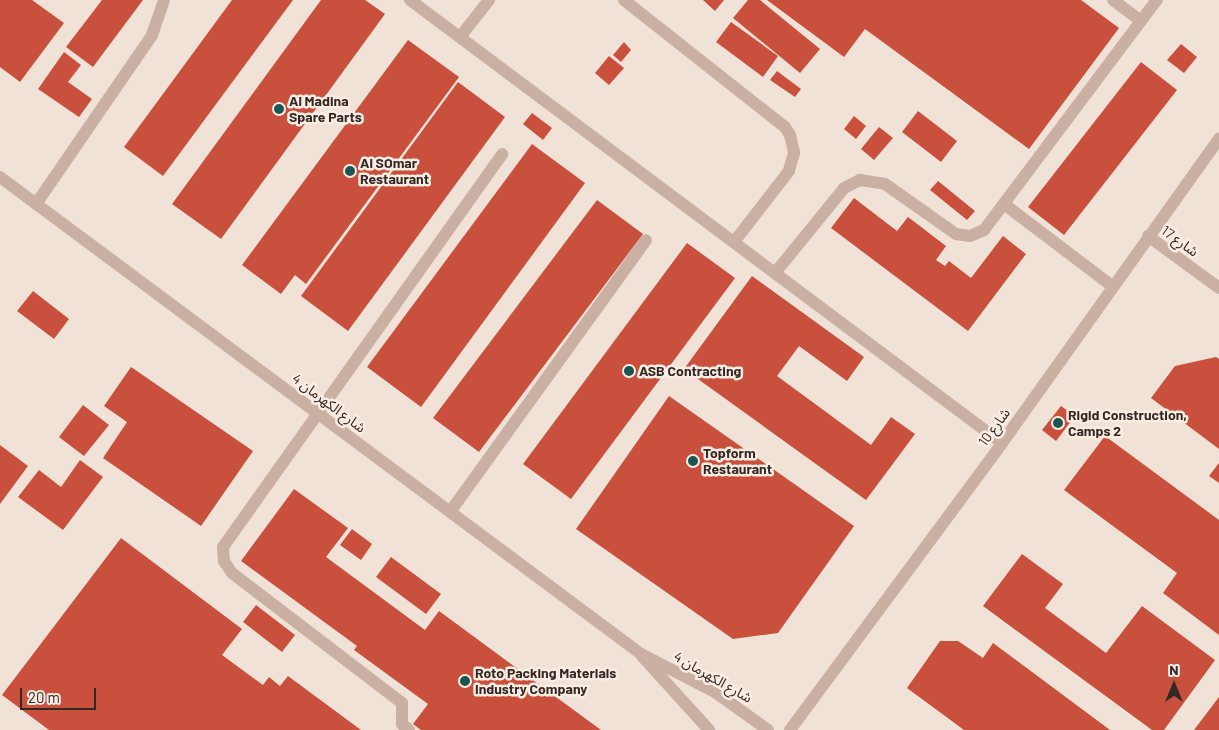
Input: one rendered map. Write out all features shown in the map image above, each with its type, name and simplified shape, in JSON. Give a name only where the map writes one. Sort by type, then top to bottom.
[{"type":"street","points":[[36,204],[152,35],[164,0]]},
{"type":"street","points":[[410,0],[1002,443]]},
{"type":"street","points":[[460,37],[489,0]]},
{"type":"street","points":[[624,0],[785,127],[790,135],[794,153],[789,171],[734,242]]},
{"type":"street","points":[[1112,0],[1141,21]]},
{"type":"street","points":[[775,274],[844,188],[860,180],[885,184],[949,230],[963,236],[984,230],[1157,0]]},
{"type":"street","name":"شارع 10","points":[[790,730],[1002,443],[1112,286],[1219,139]]},
{"type":"street","points":[[409,730],[402,724],[404,707],[399,700],[232,573],[224,561],[226,541],[502,154]]},
{"type":"street","name":"شارع الكهرمان 4","points":[[0,177],[640,654],[715,692],[768,730]]},
{"type":"street","points":[[1004,204],[1112,286]]},
{"type":"street","name":"شارع 17","points":[[1148,236],[1219,288]]},
{"type":"street","points":[[450,512],[646,240]]},
{"type":"street","name":"شارع الكهرمان 4","points":[[640,654],[709,730]]},
{"type":"building","points":[[0,0],[32,0],[64,23],[20,82],[0,67]]},
{"type":"building","points":[[102,0],[143,0],[93,67],[66,47]]},
{"type":"building","points":[[232,0],[293,0],[163,176],[124,147]]},
{"type":"building","name":"Al Madina Spare Parts","points":[[321,0],[365,0],[385,14],[221,239],[172,204]]},
{"type":"building","points":[[703,0],[724,0],[715,11]]},
{"type":"building","points":[[748,0],[760,0],[820,49],[800,73],[733,18]]},
{"type":"building","points":[[767,0],[1081,0],[1119,28],[1029,149],[865,29],[844,57]]},
{"type":"building","points":[[731,22],[778,56],[763,77],[716,42]]},
{"type":"building","name":"Al SOmar Restaurant","points":[[408,40],[459,77],[306,284],[295,275],[281,294],[242,265]]},
{"type":"building","points":[[624,42],[631,50],[621,62],[613,55]]},
{"type":"building","points":[[1181,44],[1197,57],[1184,73],[1167,60]]},
{"type":"building","points":[[64,52],[81,65],[68,82],[92,99],[79,117],[38,89]]},
{"type":"building","points":[[609,56],[624,68],[609,85],[595,73]]},
{"type":"building","points":[[1141,62],[1177,90],[1064,235],[1028,207]]},
{"type":"building","points":[[777,71],[801,89],[795,97],[770,80]]},
{"type":"building","points":[[458,82],[505,117],[348,331],[301,296]]},
{"type":"building","points":[[918,111],[957,141],[941,162],[902,132]]},
{"type":"building","points":[[532,113],[552,128],[543,140],[523,124]]},
{"type":"building","points":[[854,116],[866,126],[856,139],[844,129]]},
{"type":"building","points":[[879,127],[893,138],[874,160],[861,149]]},
{"type":"building","points":[[532,144],[585,183],[421,407],[367,367]]},
{"type":"building","points":[[938,181],[975,211],[967,220],[930,190]]},
{"type":"building","points":[[854,198],[897,231],[908,217],[946,246],[936,260],[945,266],[949,261],[971,278],[1003,236],[1026,254],[968,331],[831,228]]},
{"type":"building","points":[[597,200],[643,234],[479,452],[433,418]]},
{"type":"building","name":"ASB Contracting","points":[[687,243],[735,278],[571,499],[523,464]]},
{"type":"building","points":[[752,276],[864,357],[847,381],[799,346],[777,376],[871,445],[891,417],[915,434],[866,500],[684,369]]},
{"type":"building","points":[[33,291],[69,319],[54,339],[17,311]]},
{"type":"building","points":[[1216,357],[1219,359],[1219,449],[1151,398],[1175,366]]},
{"type":"building","points":[[131,367],[253,451],[201,526],[103,458],[127,422],[104,406]]},
{"type":"building","name":"Topform Restaurant","points":[[669,396],[854,526],[778,633],[733,639],[576,529]]},
{"type":"building","points":[[83,405],[109,425],[84,456],[59,437]]},
{"type":"building","points":[[1061,406],[1075,416],[1056,441],[1042,430]]},
{"type":"building","points":[[1105,436],[1219,520],[1219,635],[1163,593],[1177,573],[1064,490]]},
{"type":"building","points":[[0,445],[28,466],[0,504]]},
{"type":"building","points":[[80,460],[103,477],[63,530],[18,497],[39,470],[61,487]]},
{"type":"building","points":[[1219,463],[1219,483],[1209,476]]},
{"type":"building","points":[[294,489],[348,528],[326,557],[425,630],[439,611],[601,730],[421,730],[413,724],[428,704],[354,650],[357,646],[241,561]]},
{"type":"building","points":[[352,529],[372,544],[361,560],[340,545]]},
{"type":"building","points":[[121,538],[242,629],[222,655],[263,685],[269,677],[280,686],[288,676],[361,730],[49,730],[2,695]]},
{"type":"building","points":[[1022,554],[1063,584],[1045,608],[1106,653],[1142,606],[1215,660],[1164,730],[1152,730],[983,606]]},
{"type":"building","points":[[391,557],[441,594],[426,614],[376,577]]},
{"type":"building","points":[[256,605],[295,635],[282,652],[243,622]]},
{"type":"building","points":[[940,641],[958,641],[983,658],[993,643],[1110,730],[964,730],[907,688]]},
{"type":"building","points":[[1219,697],[1219,730],[1194,730]]},
{"type":"place","name":"Al Madina Spare Parts","points":[[279,109]]},
{"type":"place","name":"Al SOmar Restaurant","points":[[350,171]]},
{"type":"place","name":"ASB Contracting","points":[[629,371]]},
{"type":"place","name":"Rigid Construction, Camps 2","points":[[1058,423]]},
{"type":"place","name":"Topform Restaurant","points":[[693,461]]},
{"type":"place","name":"Roto Packing Materials Industry Company","points":[[465,681]]}]
